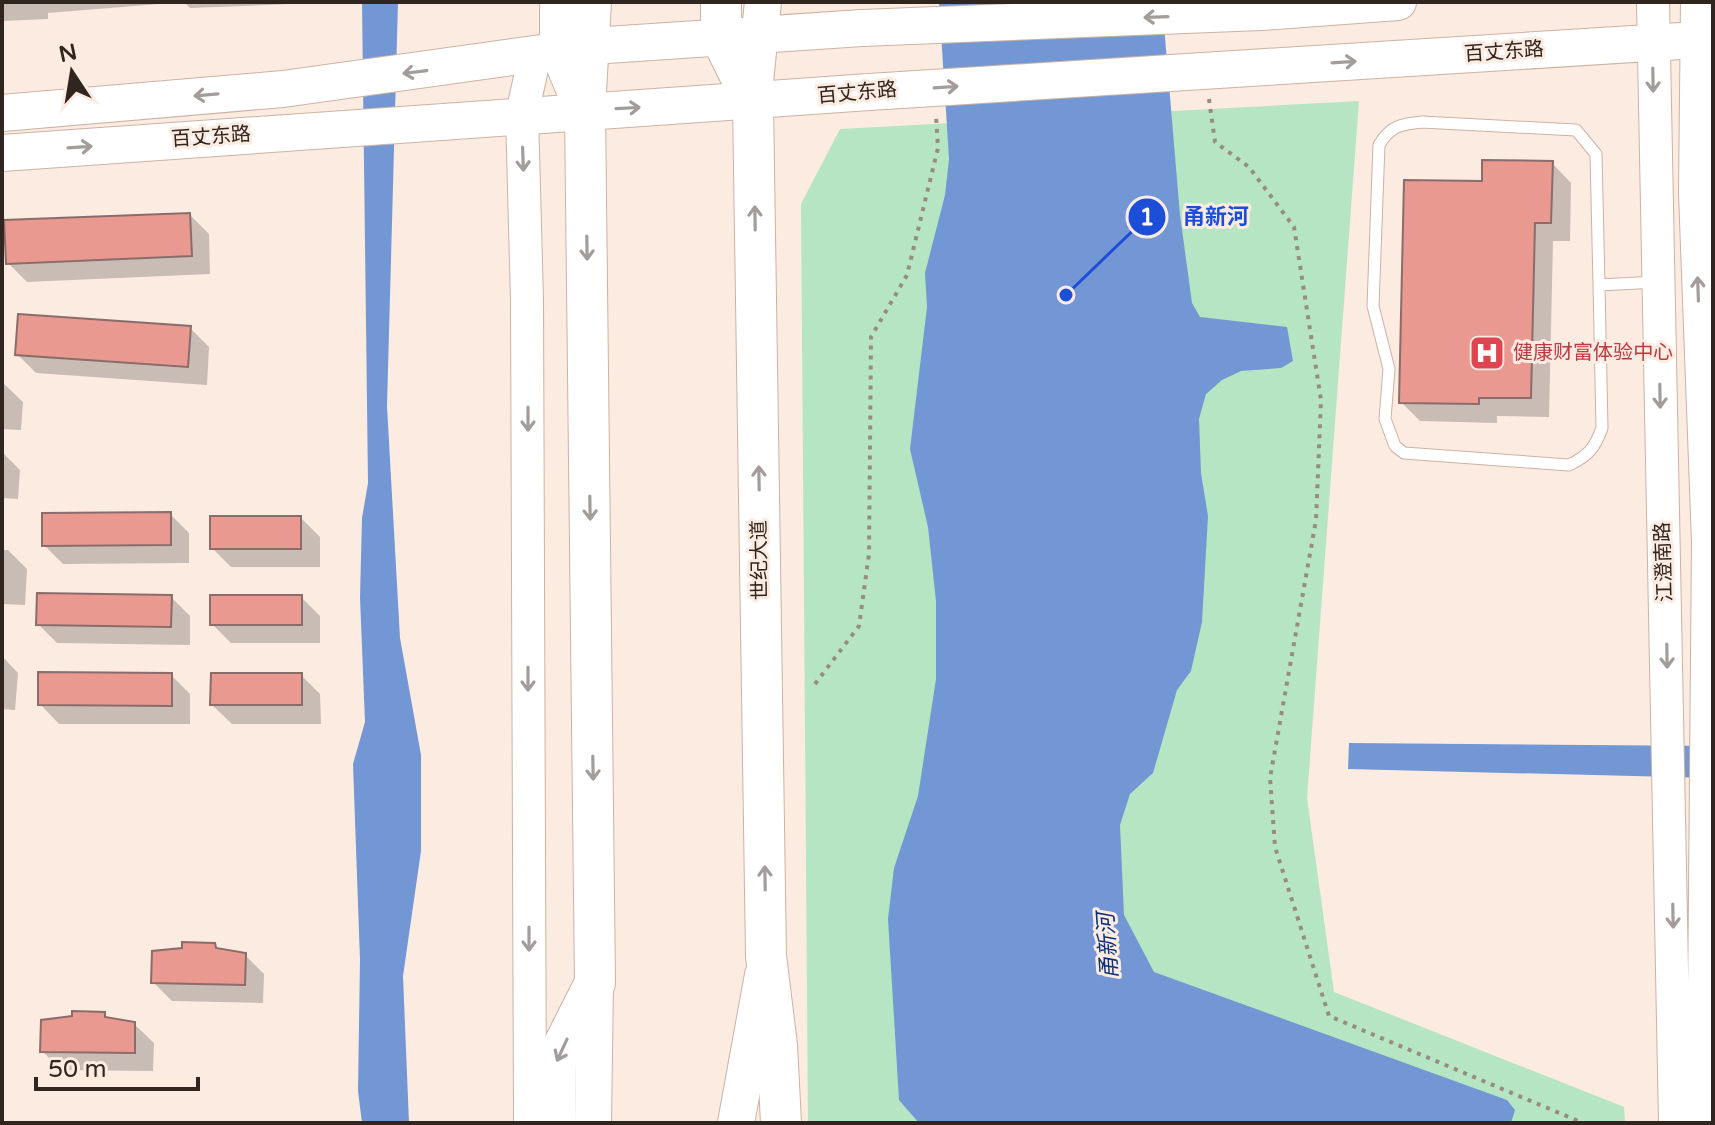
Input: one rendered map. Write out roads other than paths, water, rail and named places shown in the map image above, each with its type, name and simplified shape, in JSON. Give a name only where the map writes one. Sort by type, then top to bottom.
[{"type":"highway","points":[[555,1123],[556,1060],[595,983],[585,110],[562,50],[560,2]]},
{"type":"highway","points":[[562,50],[591,2]]},
{"type":"highway","name":"世纪大道","points":[[721,19],[753,102],[766,956]]},
{"type":"highway","points":[[766,956],[777,1045],[781,1123]]},
{"type":"main road","name":"百丈东路","points":[[2,113],[283,89],[492,63],[721,19],[763,18],[862,28],[1261,12],[1398,2]]},
{"type":"main road","name":"江澄南路","points":[[1653,2],[1675,1123]]},
{"type":"main road","name":"江澄南路","points":[[1697,2],[1705,39],[1695,193],[1710,556],[1703,1123]]},
{"type":"main road","points":[[753,102],[763,18]]},
{"type":"main road","name":"百丈东路","points":[[2,153],[508,115],[753,102],[1705,39]]},
{"type":"main road","points":[[530,1123],[527,300],[508,115],[562,50]]},
{"type":"main road","points":[[1664,555],[1710,556]]},
{"type":"main road","name":"世纪大道","points":[[736,1123],[766,956]]},
{"type":"main road","points":[[593,1123],[595,983]]},
{"type":"lane","points":[[1422,122],[1576,130],[1596,154],[1599,285],[1602,428],[1595,448],[1584,458],[1569,465],[1404,453],[1395,446],[1385,419],[1389,369],[1373,306],[1379,145],[1386,132],[1398,124],[1422,122]]},
{"type":"lane","points":[[1599,285],[1658,282]]},
{"type":"water","points":[[362,2],[398,2],[387,406],[400,638],[421,755],[421,851],[403,976],[409,1123],[362,1123],[358,1091],[360,960],[353,764],[365,722],[360,598],[362,518],[368,483]]},
{"type":"water","points":[[939,2],[1162,2],[1180,215],[1192,303],[1200,317],[1287,327],[1293,361],[1281,368],[1241,371],[1222,380],[1206,394],[1199,419],[1201,473],[1208,516],[1202,622],[1191,671],[1177,690],[1153,773],[1130,794],[1120,825],[1124,915],[1154,972],[1507,1100],[1515,1110],[1511,1123],[919,1123],[899,1100],[888,919],[894,868],[918,796],[936,679],[936,601],[928,527],[910,449],[927,307],[925,273],[945,195],[949,159]]},
{"type":"water","points":[[1349,743],[1713,746],[1713,778],[1348,769]]},
{"type":"place","name":"甬新河","points":[[1066,295]]},
{"type":"place","name":"健康财富体验中心","points":[[1487,353]]}]
